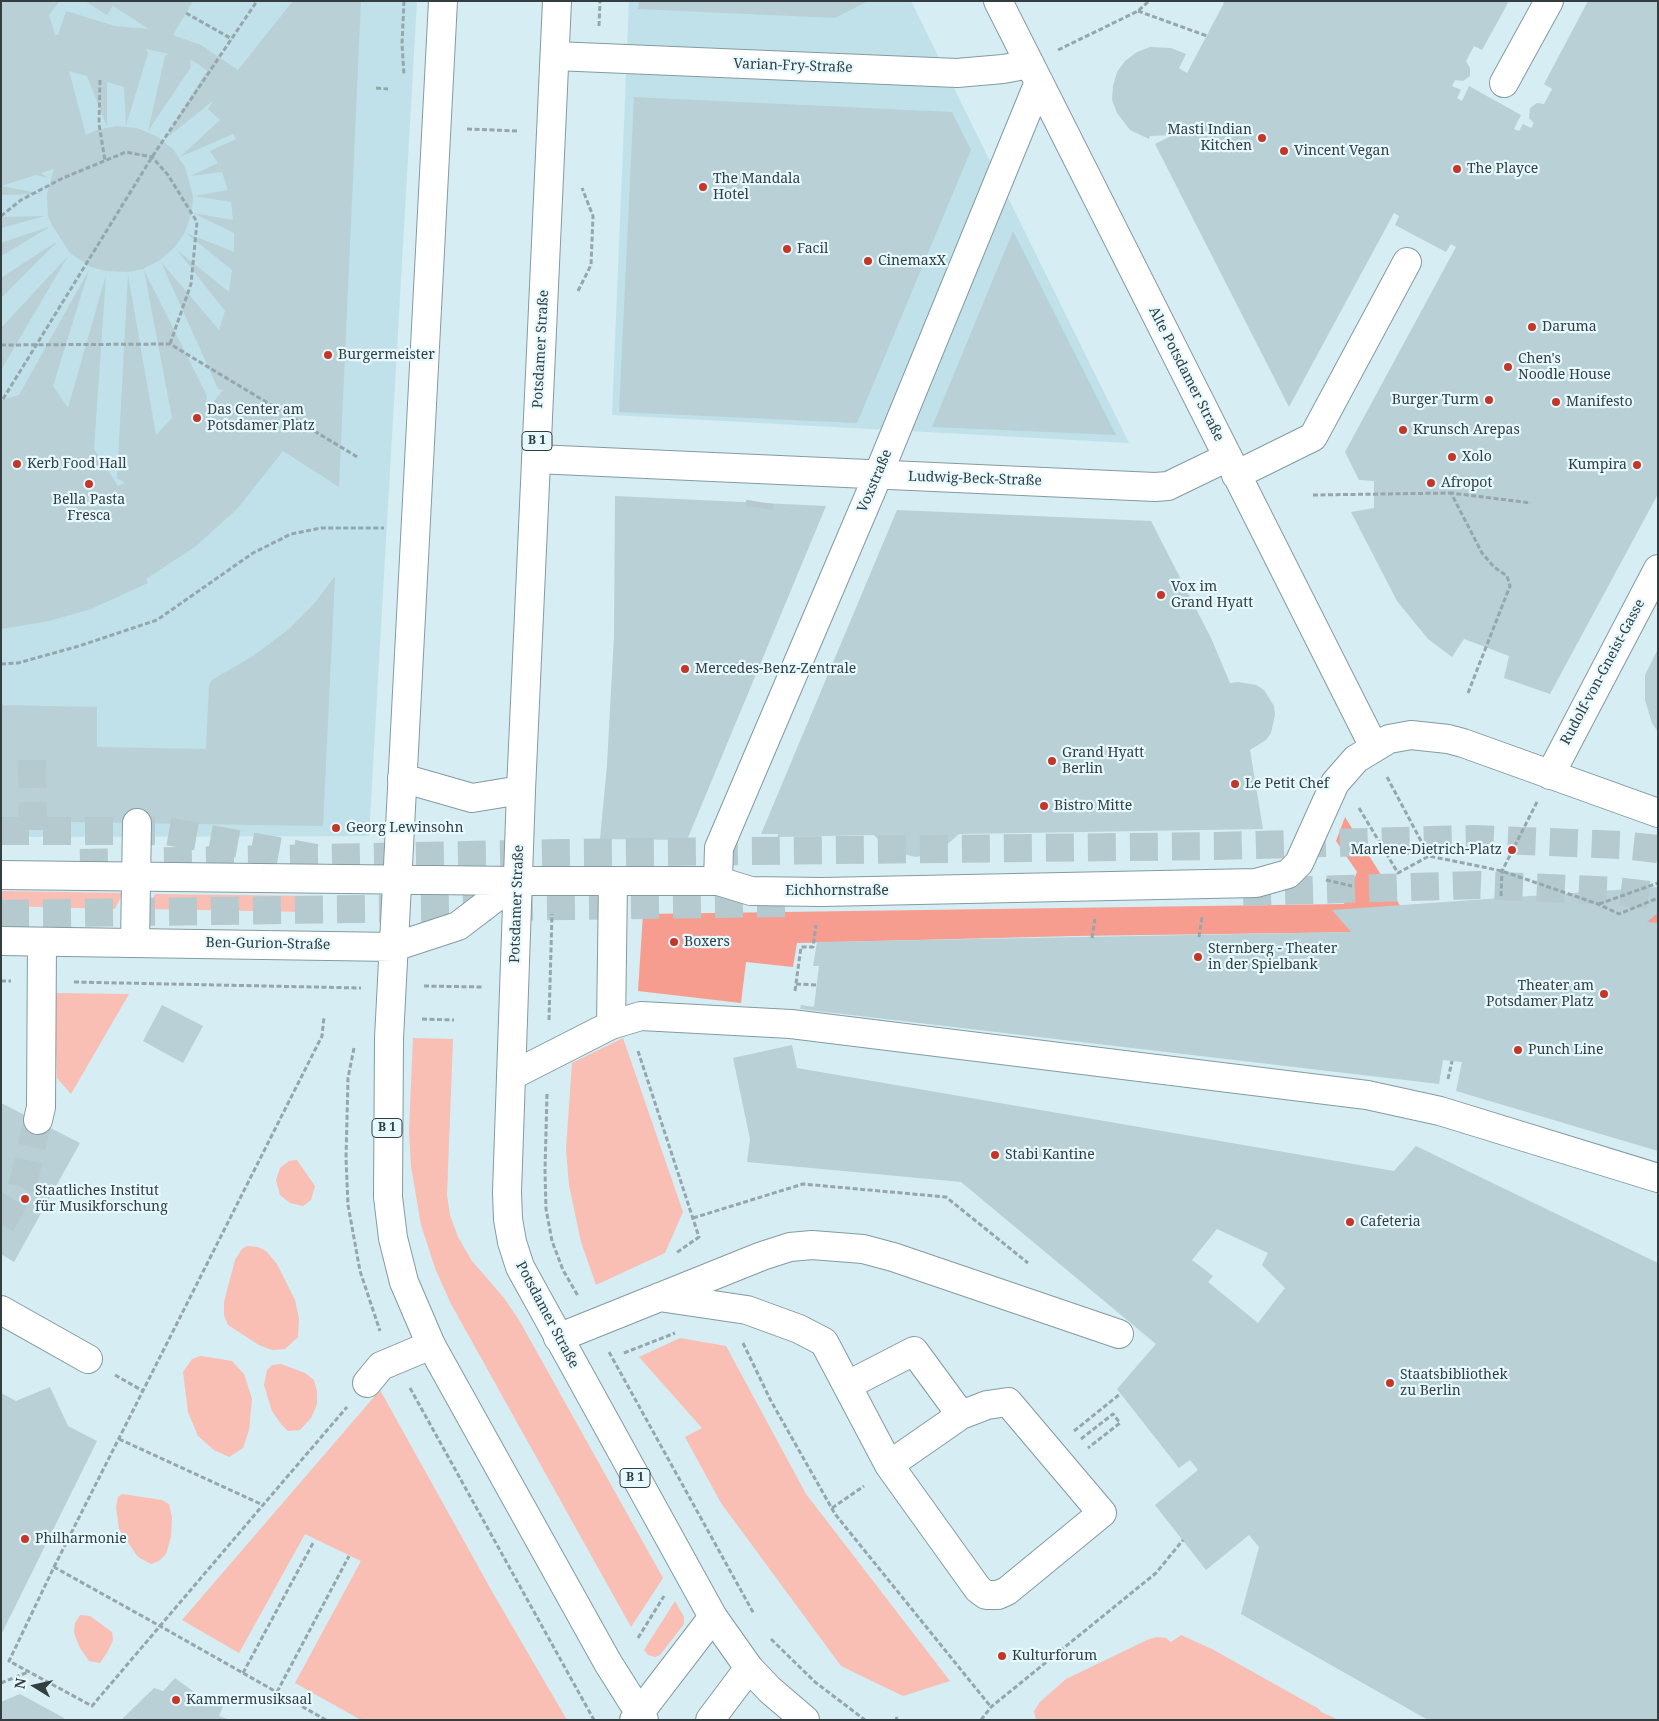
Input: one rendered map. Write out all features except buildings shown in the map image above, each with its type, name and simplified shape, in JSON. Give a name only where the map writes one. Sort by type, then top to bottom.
[{"type":"street","name":"B 1","points":[[443,1],[388,1074],[388,1197],[393,1238],[404,1282],[431,1345],[639,1718]]},
{"type":"street","name":"Potsdamer Straße","points":[[557,1],[517,881],[507,1192],[512,1242],[520,1267],[558,1338],[713,1617],[749,1668],[770,1690],[805,1720]]},
{"type":"street","name":"Alte Potsdamer Straße","points":[[998,1],[1374,747]]},
{"type":"street","points":[[1504,83],[1549,1]]},
{"type":"street","name":"Varian-Fry-Straße","points":[[555,56],[957,73],[1003,69],[1035,73]]},
{"type":"street","name":"Voxstraße","points":[[718,881],[719,848],[878,475],[1035,73]]},
{"type":"street","name":"Ludwig-Beck-Straße","points":[[536,460],[1155,487],[1168,486],[1232,466],[1313,437],[1407,262]]},
{"type":"street","name":"Rudolf-von-Gneist-Gasse","points":[[1550,775],[1658,569]]},
{"type":"street","points":[[1374,747],[1389,739],[1411,735],[1448,739],[1658,813]]},
{"type":"street","name":"Eichhornstraße","points":[[397,881],[718,881],[751,891],[822,892],[1234,885],[1277,878],[1288,874],[1299,863],[1335,783],[1356,759],[1374,747]]},
{"type":"street","points":[[402,778],[472,798],[521,790]]},
{"type":"street","points":[[135,943],[138,823]]},
{"type":"street","points":[[1,875],[397,881]]},
{"type":"street","name":"Ben-Gurion-Straße","points":[[1,941],[394,947],[458,926],[517,881]]},
{"type":"street","points":[[613,882],[620,1022]]},
{"type":"street","points":[[38,1120],[41,1107],[42,942]]},
{"type":"street","points":[[511,1076],[620,1022],[641,1016],[791,1024],[1367,1095],[1440,1111],[1658,1178]]},
{"type":"street","points":[[558,1338],[781,1250],[812,1245],[834,1245],[893,1257],[1119,1334]]},
{"type":"street","points":[[659,1297],[747,1310],[799,1329],[824,1342],[889,1465],[978,1589],[986,1595],[998,1596],[1007,1591],[1102,1513],[1008,1402],[987,1404],[961,1415],[889,1465]]},
{"type":"street","points":[[1,1310],[88,1360]]},
{"type":"street","points":[[367,1383],[381,1366],[431,1345]]},
{"type":"street","points":[[848,1385],[914,1350],[961,1415]]},
{"type":"street","points":[[639,1718],[713,1617]]},
{"type":"street","points":[[710,1720],[749,1668]]},
{"type":"path","points":[[3,399],[152,157],[257,1]]},
{"type":"path","points":[[404,1],[402,44],[404,76]]},
{"type":"path","points":[[1035,73],[1138,11],[1149,1]]},
{"type":"path","points":[[1138,11],[1207,36]]},
{"type":"path","points":[[186,13],[232,39]]},
{"type":"path","points":[[100,80],[98,124],[105,161]]},
{"type":"path","points":[[376,88],[388,89]]},
{"type":"path","points":[[461,128],[527,131]]},
{"type":"path","points":[[1,216],[21,200],[64,178],[126,152],[152,157],[168,175],[197,222],[190,284],[170,344]]},
{"type":"path","points":[[577,300],[578,290],[591,265],[593,216],[582,186]]},
{"type":"path","points":[[1,345],[170,344],[359,458]]},
{"type":"path","points":[[1451,493],[1482,553],[1494,567],[1507,576],[1510,586],[1468,693]]},
{"type":"path","points":[[1313,494],[1451,493],[1531,503]]},
{"type":"path","points":[[1,664],[18,663],[79,646],[157,620],[253,553],[290,534],[321,528],[384,528]]},
{"type":"path","points":[[1394,791],[1429,856]]},
{"type":"path","points":[[1501,896],[1502,871],[1538,801]]},
{"type":"path","points":[[1360,809],[1398,873],[1429,856],[1502,871],[1598,904],[1619,914],[1658,898]]},
{"type":"path","points":[[1323,879],[1352,886]]},
{"type":"path","points":[[553,882],[544,1171],[546,1209],[552,1241],[564,1270],[738,1588],[759,1621]]},
{"type":"path","points":[[1598,904],[1658,883]]},
{"type":"path","points":[[1199,937],[1202,912]]},
{"type":"path","points":[[1092,938],[1096,914]]},
{"type":"path","points":[[791,1024],[801,947],[814,945]]},
{"type":"path","points":[[1,981],[301,986]]},
{"type":"path","points":[[796,984],[817,985]]},
{"type":"path","points":[[324,1017],[322,1036],[54,1567],[9,1661],[92,1706],[367,1383]]},
{"type":"path","points":[[414,1019],[454,1020]]},
{"type":"path","points":[[620,1022],[699,1237],[673,1256]]},
{"type":"path","points":[[693,1218],[803,1184],[946,1198],[1028,1263]]},
{"type":"path","points":[[624,1353],[682,1330]]},
{"type":"path","points":[[742,1341],[771,1401],[832,1508],[991,1707]]},
{"type":"path","points":[[1073,1432],[1120,1394]]},
{"type":"path","points":[[1086,1450],[1120,1422],[1113,1414],[1090,1433]]},
{"type":"path","points":[[119,1439],[263,1505]]},
{"type":"path","points":[[832,1508],[874,1479],[889,1465]]},
{"type":"path","points":[[981,1720],[991,1707],[1156,1573],[1183,1540]]},
{"type":"path","points":[[243,1673],[313,1543]]},
{"type":"path","points":[[277,1692],[349,1556]]},
{"type":"path","points":[[54,1567],[326,1720]]},
{"type":"path","points":[[638,1638],[669,1589]]},
{"type":"path","points":[[769,1637],[815,1682],[865,1720]]},
{"type":"path","points":[[1,1684],[28,1672]]},
{"type":"shaded area","name":"Das Center am Potsdamer Platz","points":[[1,1],[417,1],[369,836],[1,837]]},
{"type":"shaded area","points":[[629,1],[911,1],[1129,443],[612,415]]},
{"type":"shaded area","points":[[1345,817],[1411,923],[1658,906],[1658,928],[1074,936],[797,943],[793,967],[746,962],[741,1003],[638,991],[643,914],[1344,904],[1357,872],[1336,841]]},
{"type":"shaded area","points":[[1,891],[123,893],[115,909],[1,906]]},
{"type":"shaded area","points":[[155,894],[310,896],[308,912],[147,909]]},
{"type":"shaded area","points":[[54,993],[129,994],[71,1094],[57,1078]]},
{"type":"shaded area","points":[[413,1038],[453,1039],[447,1195],[450,1215],[458,1237],[472,1261],[504,1298],[519,1320],[663,1578],[631,1627],[451,1304],[435,1268],[421,1225],[411,1166],[409,1132]]},
{"type":"shaded area","points":[[623,1038],[683,1212],[665,1253],[596,1285],[581,1242],[569,1185],[566,1149],[572,1063]]},
{"type":"shaded area","points":[[297,1160],[315,1186],[311,1200],[303,1206],[290,1203],[280,1195],[276,1180],[280,1168],[289,1161]]},
{"type":"shaded area","points":[[247,1246],[258,1247],[266,1251],[277,1264],[295,1300],[299,1319],[298,1337],[285,1349],[272,1350],[259,1345],[228,1325],[224,1315],[224,1302],[235,1260],[242,1249]]},
{"type":"shaded area","points":[[680,1338],[726,1346],[806,1494],[950,1681],[903,1696],[841,1666],[721,1503],[685,1437],[702,1428],[639,1357]]},
{"type":"shaded area","points":[[201,1356],[232,1361],[244,1374],[252,1399],[249,1430],[243,1448],[229,1457],[214,1450],[198,1436],[188,1412],[183,1372],[192,1359]]},
{"type":"shaded area","points":[[281,1364],[305,1373],[314,1380],[317,1391],[317,1404],[311,1418],[300,1430],[288,1431],[281,1424],[272,1411],[264,1385],[267,1370],[272,1365]]},
{"type":"shaded area","points":[[380,1390],[494,1595],[567,1720],[361,1720],[295,1683],[361,1561],[305,1534],[239,1653],[182,1620]]},
{"type":"shaded area","points":[[122,1494],[162,1500],[169,1504],[172,1517],[171,1537],[166,1554],[159,1561],[151,1564],[138,1557],[119,1529],[116,1507],[118,1497]]},
{"type":"shaded area","points":[[675,1601],[684,1617],[684,1624],[660,1655],[655,1657],[648,1655],[644,1650]]},
{"type":"shaded area","points":[[80,1615],[90,1616],[112,1632],[113,1640],[100,1663],[89,1661],[80,1648],[74,1633],[75,1623]]},
{"type":"shaded area","points":[[1181,1635],[1212,1649],[1319,1709],[1321,1712],[1339,1720],[1036,1720],[1034,1711],[1040,1702],[1066,1679],[1147,1640],[1157,1637],[1166,1638],[1171,1642]]},
{"type":"tunnel","points":[[759,508],[760,502]]},
{"type":"tunnel","points":[[32,760],[33,830]]},
{"type":"tunnel","points":[[1,831],[166,831],[316,858]]},
{"type":"tunnel","points":[[80,863],[564,853],[1217,846],[1474,839],[1621,845],[1658,849]]},
{"type":"tunnel","points":[[1243,892],[1480,885],[1616,891],[1658,896]]},
{"type":"tunnel","points":[[1,914],[785,903]]},
{"type":"tunnel","points":[[1,1224],[22,1187],[38,1120]]},
{"type":"place","name":"Masti Indian Kitchen","points":[[1262,138]]},
{"type":"place","name":"Vincent Vegan","points":[[1284,151]]},
{"type":"place","name":"The Playce","points":[[1457,169]]},
{"type":"place","name":"The Mandala Hotel","points":[[703,187]]},
{"type":"place","name":"Facil","points":[[787,249]]},
{"type":"place","name":"CinemaxX","points":[[868,261]]},
{"type":"place","name":"Daruma","points":[[1532,327]]},
{"type":"place","name":"Burgermeister","points":[[328,355]]},
{"type":"place","name":"Chen's Noodle House","points":[[1508,367]]},
{"type":"place","name":"Burger Turm","points":[[1489,400]]},
{"type":"place","name":"Manifesto","points":[[1556,402]]},
{"type":"place","name":"Das Center am Potsdamer Platz","points":[[197,418]]},
{"type":"place","name":"Krunsch Arepas","points":[[1403,430]]},
{"type":"place","name":"Xolo","points":[[1452,457]]},
{"type":"place","name":"Kerb Food Hall","points":[[17,464]]},
{"type":"place","name":"Kumpira","points":[[1637,465]]},
{"type":"place","name":"Afropot","points":[[1431,483]]},
{"type":"place","name":"Bella Pasta Fresca","points":[[89,484]]},
{"type":"place","name":"Vox im Grand Hyatt","points":[[1161,595]]},
{"type":"place","name":"Mercedes-Benz-Zentrale","points":[[685,669]]},
{"type":"place","name":"Grand Hyatt Berlin","points":[[1052,761]]},
{"type":"place","name":"Le Petit Chef","points":[[1235,784]]},
{"type":"place","name":"Bistro Mitte","points":[[1044,806]]},
{"type":"place","name":"Georg Lewinsohn","points":[[336,828]]},
{"type":"place","name":"Marlene-Dietrich-Platz","points":[[1512,850]]},
{"type":"place","name":"Boxers","points":[[674,942]]},
{"type":"place","name":"Sternberg - Theater in der Spielbank","points":[[1198,957]]},
{"type":"place","name":"Theater am Potsdamer Platz","points":[[1604,994]]},
{"type":"place","name":"Punch Line","points":[[1518,1050]]},
{"type":"place","name":"Stabi Kantine","points":[[995,1155]]},
{"type":"place","name":"Staatliches Institut für Musikforschung","points":[[25,1199]]},
{"type":"place","name":"Cafeteria","points":[[1350,1222]]},
{"type":"place","name":"Staatsbibliothek zu Berlin","points":[[1390,1383]]},
{"type":"place","name":"Philharmonie","points":[[25,1539]]},
{"type":"place","name":"Kulturforum","points":[[1002,1656]]},
{"type":"place","name":"Kammermusiksaal","points":[[176,1700]]}]
